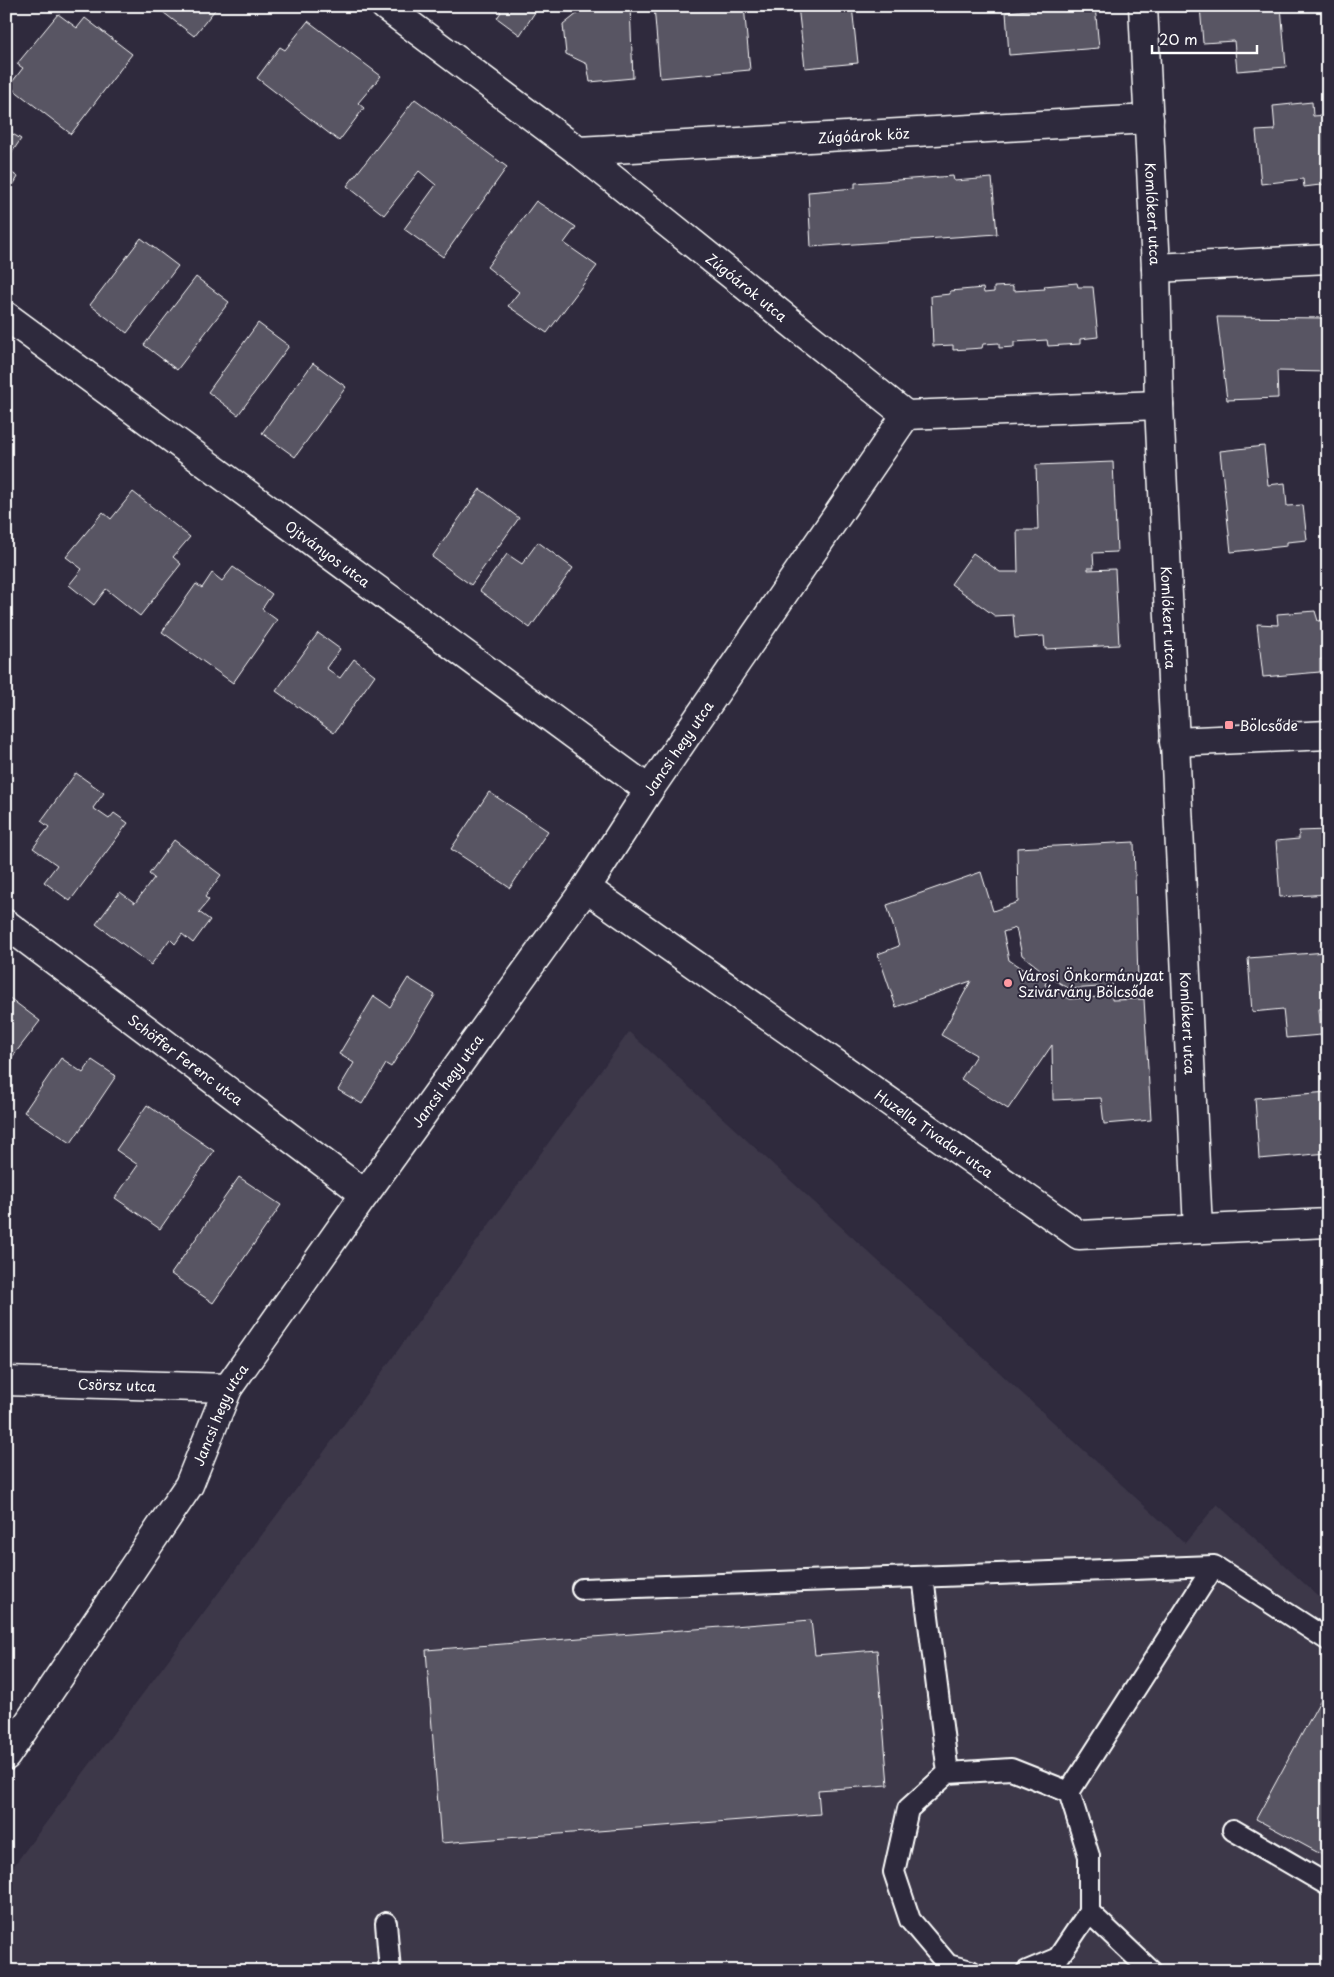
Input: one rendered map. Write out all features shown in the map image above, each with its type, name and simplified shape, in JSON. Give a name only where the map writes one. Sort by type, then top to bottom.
[{"type":"street","name":"Zúgóárok utca","points":[[385,6],[578,151],[906,415]]},
{"type":"street","name":"Komlókert utca","points":[[1144,6],[1156,268],[1159,405],[1198,1229]]},
{"type":"street","name":"Zúgóárok köz","points":[[578,151],[1149,119]]},
{"type":"street","points":[[1156,268],[1328,259]]},
{"type":"street","name":"Ojtványos utca","points":[[6,316],[649,790]]},
{"type":"street","points":[[906,415],[1159,405]]},
{"type":"street","name":"Jancsi hegy utca","points":[[6,1756],[189,1484],[228,1388],[365,1194],[586,888],[649,790],[906,415]]},
{"type":"street","points":[[1174,742],[1328,735]]},
{"type":"street","name":"Huzella Tivadar utca","points":[[586,888],[1079,1235],[1328,1223]]},
{"type":"street","name":"Schöffer Ferenc utca","points":[[6,924],[365,1194]]},
{"type":"street","name":"Csörsz utca","points":[[6,1381],[228,1388]]},
{"type":"lane","points":[[1069,1792],[1214,1566]]},
{"type":"lane","points":[[582,1589],[1214,1566],[1328,1640]]},
{"type":"lane","points":[[923,1577],[948,1773]]},
{"type":"lane","points":[[971,1971],[948,1965],[910,1920],[894,1872],[908,1809],[948,1773],[1011,1769],[1069,1792]]},
{"type":"lane","points":[[1027,1971],[1058,1958],[1089,1912],[1089,1856],[1069,1792]]},
{"type":"lane","points":[[1233,1830],[1328,1885]]},
{"type":"lane","points":[[1089,1912],[1151,1971]]},
{"type":"lane","points":[[386,1923],[390,1971]]},
{"type":"shaded area","points":[[629,1032],[1185,1543],[1217,1504],[1328,1605],[1328,1971],[6,1971],[6,1876],[321,1456]]},
{"type":"building","points":[[155,6],[218,6],[194,36]]},
{"type":"building","points":[[494,6],[539,6],[520,35],[497,18],[501,12]]},
{"type":"building","points":[[583,6],[630,6],[633,78],[590,82],[587,64],[566,54],[563,25],[583,9]]},
{"type":"building","points":[[654,6],[744,6],[750,70],[660,78]]},
{"type":"building","points":[[798,6],[852,6],[858,63],[805,68]]},
{"type":"building","points":[[1051,6],[1095,6],[1099,48],[1009,55],[1006,12],[1051,8]]},
{"type":"building","points":[[1200,6],[1281,6],[1286,67],[1237,71],[1234,41],[1203,43]]},
{"type":"building","points":[[58,14],[77,28],[85,18],[132,54],[71,134],[9,86],[23,68],[17,64]]},
{"type":"building","points":[[308,21],[381,76],[358,103],[364,108],[339,141],[257,78],[280,47],[285,50]]},
{"type":"building","points":[[415,99],[507,167],[443,257],[404,229],[436,185],[419,171],[384,215],[347,186]]},
{"type":"building","points":[[1312,102],[1313,116],[1328,115],[1328,184],[1304,187],[1303,179],[1261,184],[1256,131],[1275,130],[1273,106]]},
{"type":"building","points":[[6,130],[21,139],[6,161]]},
{"type":"building","points":[[6,169],[18,177],[6,197]]},
{"type":"building","points":[[953,176],[954,181],[992,178],[997,234],[811,247],[808,192],[855,188],[855,183]]},
{"type":"building","points":[[536,201],[576,227],[564,243],[597,266],[547,333],[508,306],[519,292],[487,267]]},
{"type":"building","points":[[141,238],[178,266],[127,333],[90,305]]},
{"type":"building","points":[[196,277],[229,302],[177,370],[144,345]]},
{"type":"building","points":[[1077,283],[1078,287],[1093,287],[1098,337],[1080,339],[1080,344],[1048,346],[1047,340],[1014,342],[1014,347],[999,348],[999,343],[983,344],[982,348],[953,350],[953,345],[933,346],[931,296],[950,294],[950,291],[983,288],[984,293],[994,292],[994,287],[1013,286],[1013,291],[1045,289],[1044,286]]},
{"type":"building","points":[[1217,317],[1328,318],[1328,372],[1277,371],[1278,398],[1227,400]]},
{"type":"building","points":[[258,323],[289,346],[238,415],[208,392]]},
{"type":"building","points":[[313,363],[346,387],[295,457],[262,433]]},
{"type":"building","points":[[1264,446],[1268,485],[1285,483],[1287,506],[1303,505],[1307,540],[1287,542],[1287,546],[1231,552],[1220,451]]},
{"type":"building","points":[[1113,462],[1117,552],[1093,553],[1094,568],[1088,568],[1088,570],[1115,569],[1119,645],[1045,649],[1044,636],[1015,638],[1013,615],[995,616],[951,584],[973,553],[1000,572],[1018,572],[1017,530],[1038,530],[1036,465]]},
{"type":"building","points":[[480,489],[519,518],[471,585],[432,557]]},
{"type":"building","points":[[133,492],[190,537],[173,557],[181,564],[140,616],[106,589],[94,605],[69,585],[82,569],[66,557],[103,512],[111,519]]},
{"type":"building","points":[[538,542],[573,568],[530,628],[480,591],[507,554],[522,564]]},
{"type":"building","points":[[233,567],[272,594],[262,609],[277,620],[233,683],[162,632],[196,584],[202,588],[212,573],[222,581]]},
{"type":"building","points":[[1315,611],[1318,621],[1328,620],[1328,660],[1320,659],[1320,672],[1263,677],[1257,624],[1278,625],[1277,614]]},
{"type":"building","points":[[318,633],[340,649],[326,668],[340,678],[354,659],[375,675],[334,733],[276,691]]},
{"type":"building","points":[[76,773],[104,793],[93,808],[109,819],[114,813],[128,823],[70,901],[44,882],[57,865],[33,848],[49,827],[41,821]]},
{"type":"building","points":[[489,792],[548,831],[510,888],[451,849]]},
{"type":"building","points":[[1328,830],[1328,894],[1280,897],[1276,841],[1299,839],[1299,831]]},
{"type":"building","points":[[174,840],[221,875],[205,897],[209,900],[199,912],[210,920],[193,943],[182,934],[175,944],[170,939],[151,965],[96,924],[120,892],[135,903],[154,878],[149,874]]},
{"type":"building","name":"Városi Önkormányzat Szivárvány Bölcsőde","points":[[1134,842],[1138,980],[1112,982],[1112,1000],[1144,999],[1151,1120],[1104,1124],[1101,1098],[1053,1100],[1052,1045],[1008,1109],[961,1079],[976,1055],[941,1035],[971,981],[896,1007],[878,954],[899,946],[887,905],[981,872],[993,911],[1018,902],[1017,848]],"holes":[[[1016,928],[1022,955],[1040,969],[1034,977],[1009,960],[1003,932]],[[1048,976],[1070,989],[1099,987],[1099,997],[1070,999],[1045,985]]]},
{"type":"building","points":[[1326,952],[1328,1008],[1319,1009],[1321,1035],[1286,1038],[1283,1009],[1252,1012],[1248,958]]},
{"type":"building","points":[[408,978],[435,995],[391,1067],[386,1064],[362,1104],[338,1090],[354,1063],[339,1054],[374,996],[390,1007]]},
{"type":"building","points":[[6,997],[40,1021],[6,1065]]},
{"type":"building","points":[[61,1058],[83,1073],[92,1060],[116,1076],[71,1143],[24,1112]]},
{"type":"building","points":[[1328,1092],[1328,1153],[1259,1159],[1255,1098]]},
{"type":"building","points":[[147,1105],[214,1151],[160,1229],[115,1198],[138,1165],[116,1150]]},
{"type":"building","points":[[239,1177],[281,1205],[213,1303],[171,1274]]},
{"type":"building","points":[[811,1620],[815,1655],[877,1650],[888,1785],[818,1790],[820,1814],[441,1843],[426,1650]]},
{"type":"building","points":[[1328,1686],[1328,1858],[1256,1819]]},
{"type":"place","name":"Bölcsőde","points":[[1229,725]]},
{"type":"place","name":"Városi Önkormányzat Szivárvány Bölcsőde","points":[[1008,983]]}]
